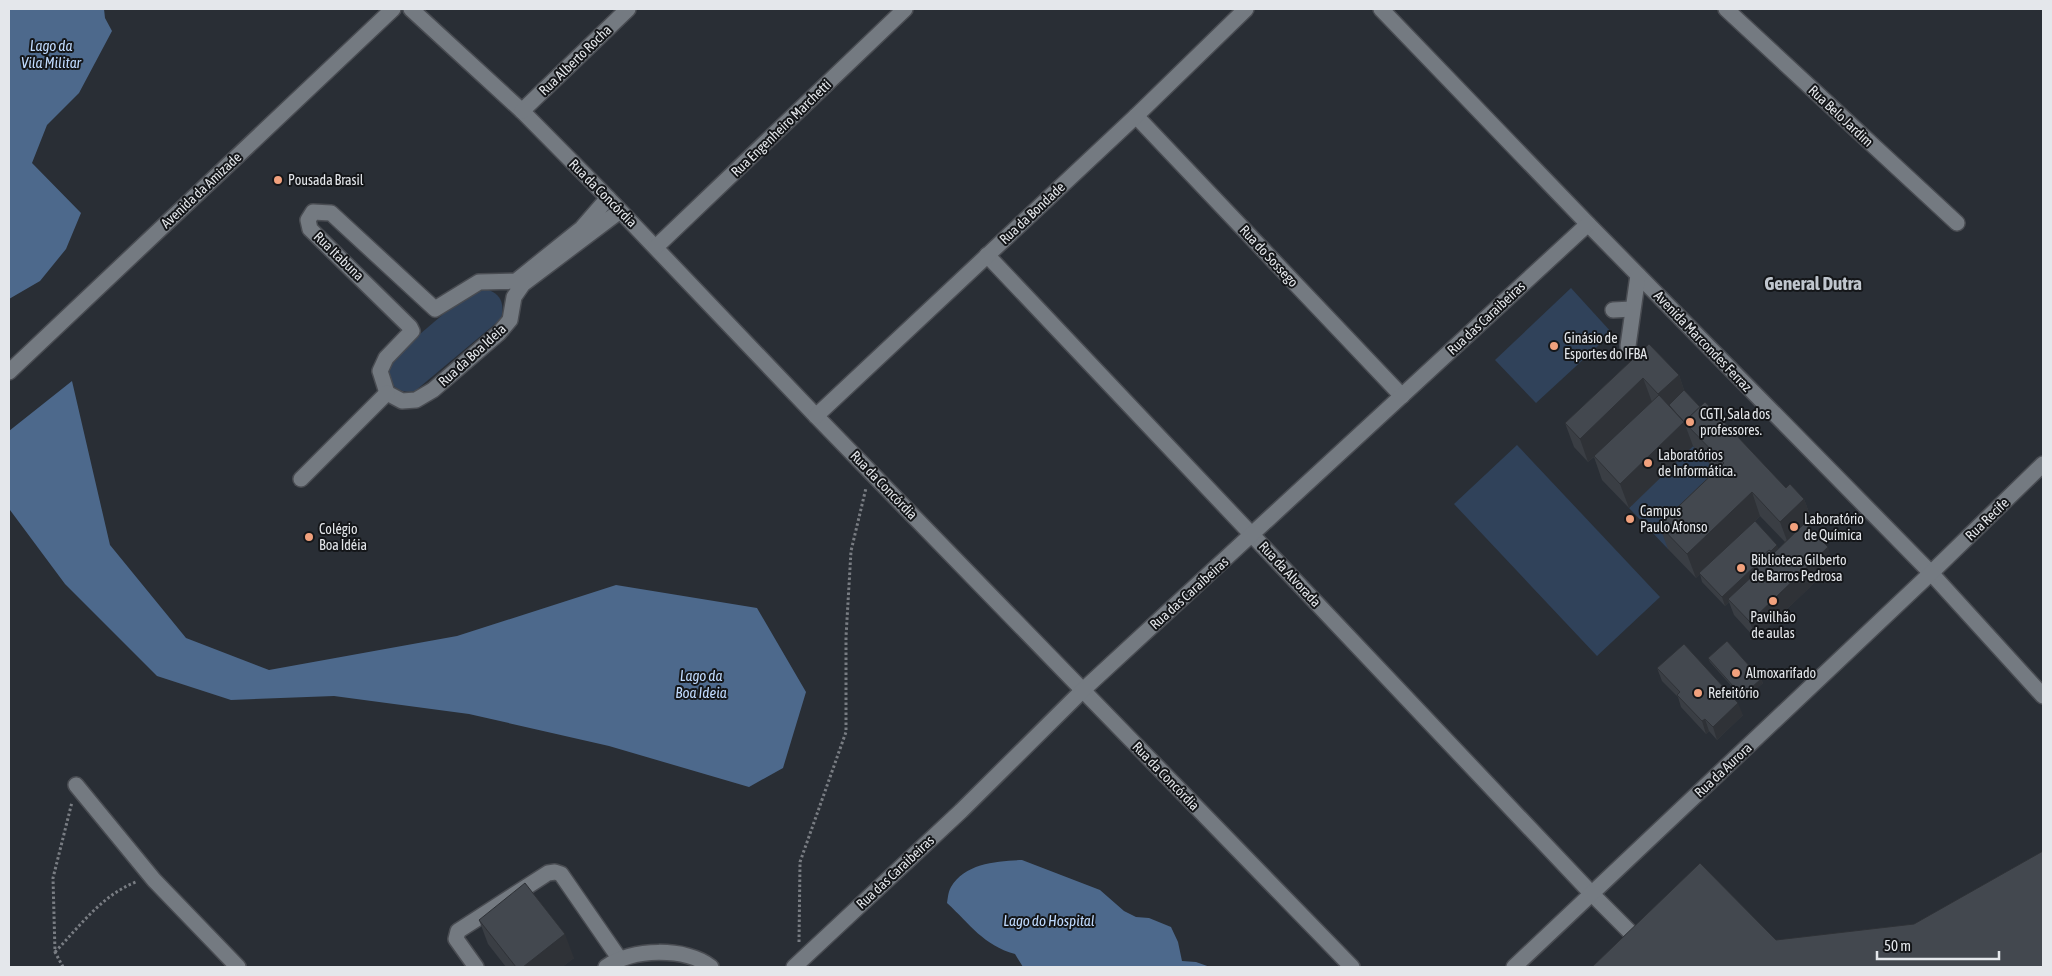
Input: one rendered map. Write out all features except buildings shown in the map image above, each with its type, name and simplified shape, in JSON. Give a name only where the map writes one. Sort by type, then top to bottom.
[{"type":"street","name":"Avenida da Amizade","points":[[9,372],[393,9]]},
{"type":"street","name":"Rua da Concórdia","points":[[411,9],[522,112],[608,198],[816,416],[871,470],[1352,967]]},
{"type":"street","name":"Rua Alberto Rocha","points":[[522,112],[628,9]]},
{"type":"street","name":"Rua Engenheiro Marchetti","points":[[656,247],[905,9]]},
{"type":"street","name":"Rua da Bondade","points":[[816,416],[1136,116],[1246,9]]},
{"type":"street","name":"Avenida Marcondes Ferraz","points":[[1382,9],[1588,224],[1931,573],[2043,696]]},
{"type":"street","name":"Rua Belo Jardim","points":[[1726,9],[1957,222]]},
{"type":"street","name":"Rua do Sossego","points":[[1136,116],[1402,396]]},
{"type":"street","name":"Rua Itabuna","points":[[387,393],[380,371],[386,358],[412,331],[310,229],[308,220],[313,212],[331,213],[435,309],[479,282],[516,281],[582,228],[608,198]]},
{"type":"street","name":"Rua da Boa Ideia","points":[[387,393],[402,401],[416,400],[433,390],[499,333],[510,320],[514,297],[523,284],[620,211]]},
{"type":"street","name":"Rua das Caraibeiras","points":[[798,966],[961,811],[1083,690],[1588,224]]},
{"type":"street","name":"Rua da Alvorada","points":[[987,255],[1592,894],[1665,967]]},
{"type":"street","points":[[1628,346],[1638,275]]},
{"type":"street","points":[[1613,310],[1632,309]]},
{"type":"street","points":[[301,479],[387,393]]},
{"type":"street","name":"Rua Recife","points":[[1931,573],[2043,464]]},
{"type":"street","name":"Rua da Aurora","points":[[1514,967],[1931,573]]},
{"type":"street","points":[[76,785],[154,880],[238,967]]},
{"type":"street","points":[[476,967],[456,939],[458,931],[548,873],[555,872],[561,874],[619,958]]},
{"type":"street","points":[[606,967],[619,958],[662,952],[691,957],[711,967]]},
{"type":"path","points":[[798,966],[800,862],[846,732],[846,637],[852,551],[871,470]]},
{"type":"path","points":[[63,967],[55,952],[52,878],[76,785]]},
{"type":"path","points":[[55,952],[105,899],[120,888],[137,881],[154,880]]},
{"type":"shaded area","points":[[474,288],[488,290],[497,295],[502,305],[501,319],[415,391],[407,392],[395,387],[391,383],[388,371],[393,357]]},
{"type":"shaded area","name":"Ginásio de Esportes do IFBA","points":[[1571,288],[1612,333],[1536,403],[1495,360]]},
{"type":"shaded area","points":[[1517,445],[1660,597],[1597,656],[1454,504]]},
{"type":"shaded area","points":[[1693,446],[1732,487],[1668,549],[1629,508]]},
{"type":"water","name":"Lago da Vila Militar","points":[[9,9],[104,9],[105,18],[112,31],[79,93],[47,125],[32,163],[81,213],[66,249],[40,281],[9,299]]},
{"type":"water","name":"Lago da Boa Ideia","points":[[72,381],[110,545],[186,638],[269,670],[457,636],[616,585],[757,608],[806,692],[783,768],[749,787],[609,746],[469,714],[334,696],[231,700],[157,676],[65,584],[10,510],[9,431]]},
{"type":"water","name":"Lago do Hospital","points":[[1022,860],[1100,890],[1124,911],[1136,917],[1149,918],[1171,927],[1178,942],[1182,961],[1196,962],[1210,967],[1023,967],[1015,954],[986,940],[947,903],[951,887],[964,873],[982,865]]},
{"type":"place","name":"Pousada Brasil","points":[[278,180]]},
{"type":"place","name":"Ginásio de Esportes do IFBA","points":[[1554,346]]},
{"type":"place","name":"CGTI, Sala dos professores.","points":[[1690,422]]},
{"type":"place","name":"Laboratórios de Informática.","points":[[1648,463]]},
{"type":"place","name":"Campus Paulo Afonso","points":[[1630,519]]},
{"type":"place","name":"Laboratório de Química","points":[[1794,527]]},
{"type":"place","name":"Colégio Boa Idéia","points":[[309,537]]},
{"type":"place","name":"Biblioteca Gilberto de Barros Pedrosa","points":[[1741,568]]},
{"type":"place","name":"Pavilhão de aulas","points":[[1773,601]]},
{"type":"place","name":"Almoxarifado","points":[[1736,673]]},
{"type":"place","name":"Refeitório","points":[[1698,693]]},
{"type":"district","name":"General Dutra","points":[[1813,283]]}]
